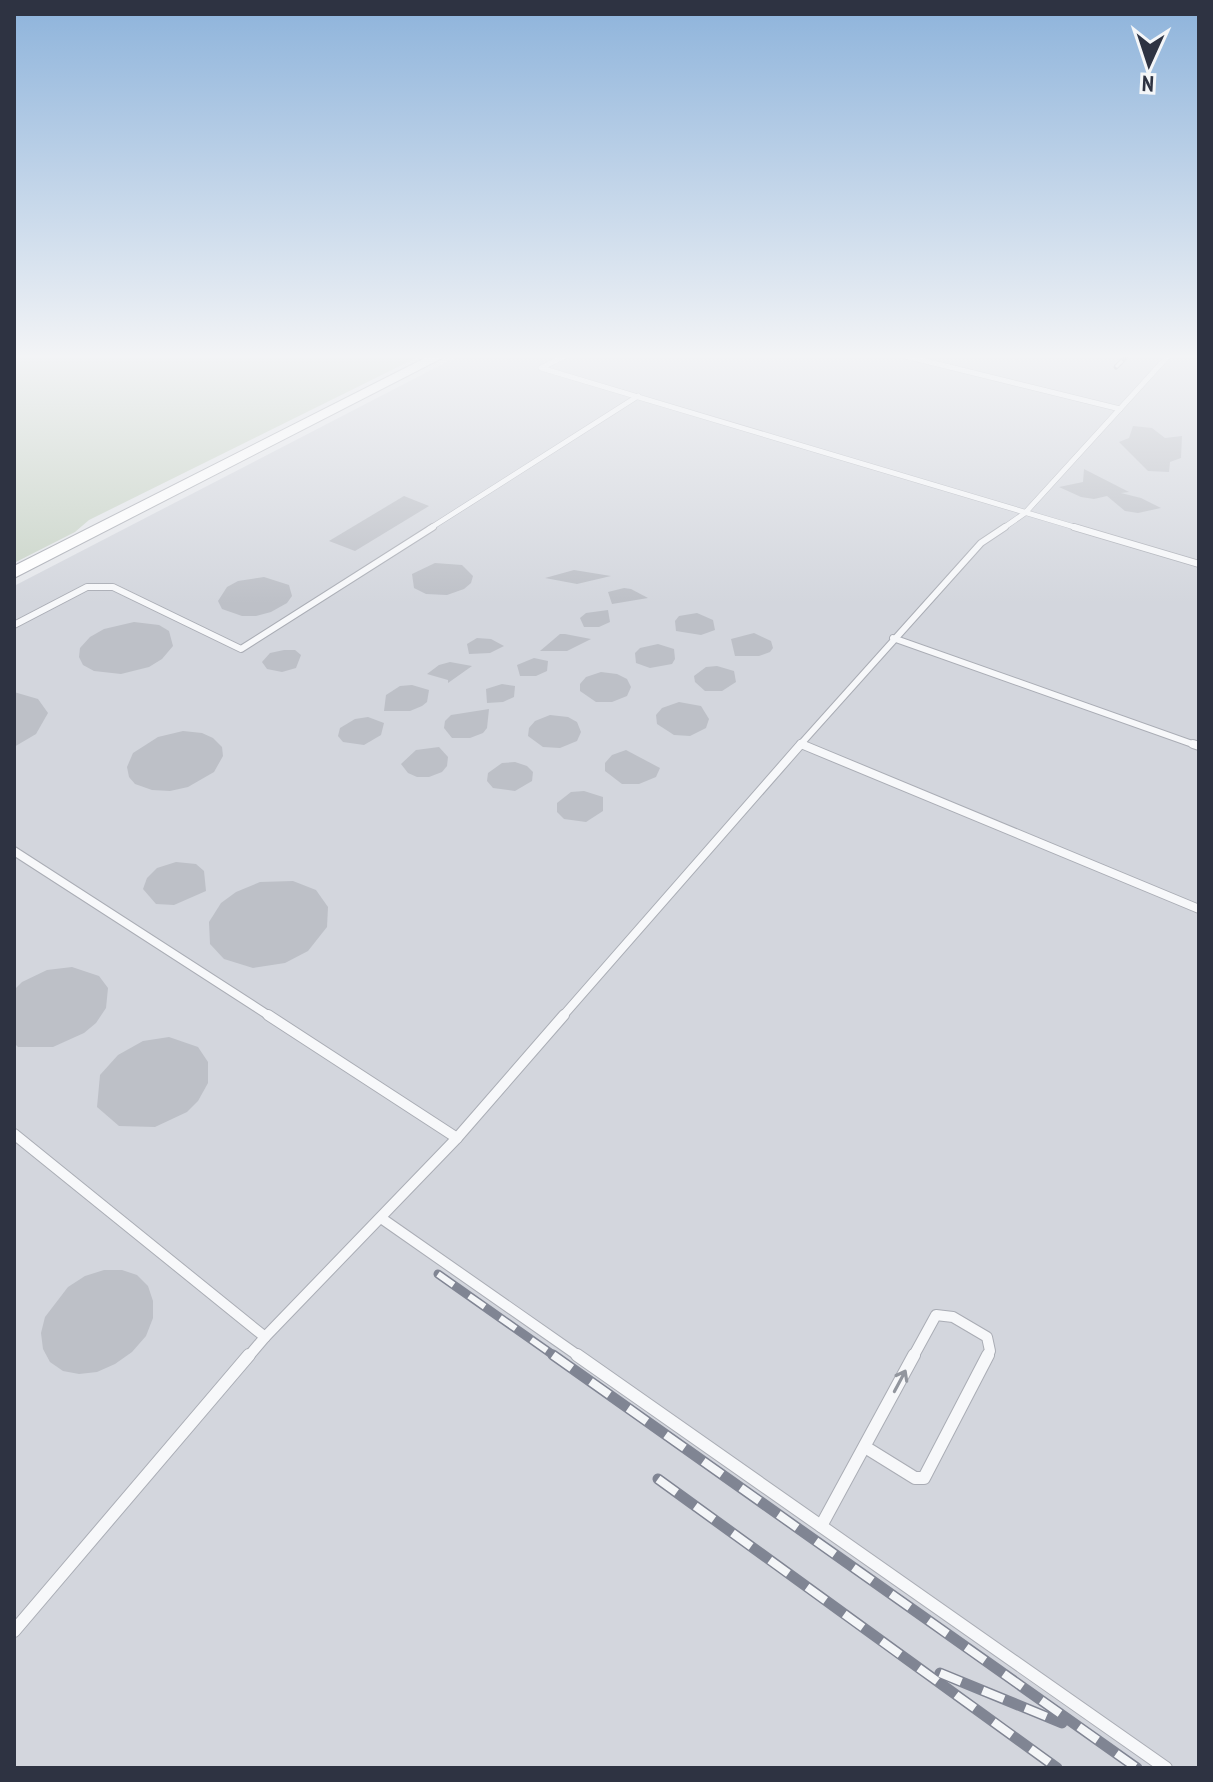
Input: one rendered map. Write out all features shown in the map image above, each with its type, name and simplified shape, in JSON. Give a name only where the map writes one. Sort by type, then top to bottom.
[{"type":"street","points":[[14,573],[278,438]]},
{"type":"lane","points":[[14,625],[87,587],[113,587],[241,649],[572,438]]},
{"type":"lane","points":[[777,438],[1199,564]]},
{"type":"lane","points":[[14,1631],[265,1337],[457,1138],[893,638],[981,543],[1025,513],[1093,438]]},
{"type":"lane","points":[[893,638],[1199,746]]},
{"type":"lane","points":[[801,744],[1199,909]]},
{"type":"lane","points":[[14,851],[457,1138]]},
{"type":"lane","points":[[14,1134],[265,1337]]},
{"type":"lane","points":[[381,1218],[1166,1768]]},
{"type":"lane","points":[[821,1526],[936,1315],[953,1317],[982,1332],[990,1343],[990,1351],[924,1478],[915,1478],[865,1447]]},
{"type":"shaded area","points":[[14,438],[254,438],[89,520],[75,532],[14,563]]},
{"type":"shaded area","points":[[299,438],[1199,438],[1199,1768],[14,1768],[14,586]]},
{"type":"building","points":[[1129,438],[1182,438],[1181,458],[1170,462],[1169,472],[1148,471],[1119,442]]},
{"type":"building","points":[[1084,469],[1129,492],[1121,493],[1161,508],[1138,513],[1125,511],[1107,496],[1094,499],[1081,497],[1059,487],[1083,482]]},
{"type":"building","points":[[404,496],[429,506],[355,551],[329,541]]},
{"type":"building","points":[[435,563],[462,565],[473,576],[471,583],[447,595],[426,594],[414,588],[412,574]]},
{"type":"building","points":[[574,570],[611,576],[577,584],[545,578]]},
{"type":"building","points":[[264,577],[289,585],[292,596],[287,603],[256,616],[242,616],[222,609],[218,601],[227,587],[238,581]]},
{"type":"building","points":[[624,588],[648,598],[612,604],[608,592]]},
{"type":"building","points":[[608,610],[610,622],[599,627],[584,627],[580,618],[586,613]]},
{"type":"building","points":[[697,613],[713,620],[715,630],[701,635],[676,631],[675,621],[679,616]]},
{"type":"building","points":[[134,622],[159,625],[169,631],[173,646],[162,659],[149,667],[121,674],[94,671],[83,665],[79,657],[80,648],[90,637],[104,629]]},
{"type":"building","points":[[754,633],[771,641],[773,648],[770,652],[759,656],[735,656],[731,639]]},
{"type":"building","points":[[560,634],[591,639],[567,651],[540,651]]},
{"type":"building","points":[[477,638],[491,639],[504,646],[490,653],[469,654],[467,644]]},
{"type":"building","points":[[658,644],[674,649],[672,664],[650,668],[636,663],[635,653],[640,648]]},
{"type":"building","points":[[295,650],[301,655],[296,668],[282,672],[267,669],[262,662],[270,653]]},
{"type":"building","points":[[534,658],[548,661],[547,671],[536,676],[520,676],[517,665]]},
{"type":"building","points":[[450,662],[472,666],[448,683],[448,680],[427,674],[439,665]]},
{"type":"building","points":[[717,666],[734,671],[736,682],[722,691],[705,691],[695,682],[694,676],[706,667]]},
{"type":"building","points":[[601,672],[627,679],[631,687],[627,696],[612,702],[596,702],[580,691],[580,684],[586,677]]},
{"type":"building","points":[[502,684],[515,686],[514,697],[503,702],[487,703],[486,689]]},
{"type":"building","points":[[412,685],[429,690],[427,702],[410,711],[384,711],[386,695],[400,686]]},
{"type":"building","points":[[14,692],[38,699],[48,713],[36,734],[14,747]]},
{"type":"building","points":[[679,702],[701,706],[709,719],[706,728],[690,736],[674,735],[657,724],[656,715],[662,708]]},
{"type":"building","points":[[489,709],[487,728],[483,733],[470,738],[452,738],[444,728],[445,721],[451,715]]},
{"type":"building","points":[[550,715],[568,717],[577,722],[581,732],[577,741],[560,748],[543,747],[528,736],[529,728],[535,721]]},
{"type":"building","points":[[368,717],[384,723],[381,735],[364,745],[343,742],[338,736],[340,728],[355,719]]},
{"type":"building","points":[[183,731],[202,733],[222,747],[223,756],[214,772],[188,787],[170,791],[152,790],[135,784],[129,777],[127,767],[133,753],[158,737]]},
{"type":"building","points":[[439,747],[448,757],[447,766],[442,772],[417,777],[408,773],[401,764],[416,750]]},
{"type":"building","points":[[626,750],[660,768],[656,777],[639,784],[622,784],[605,771],[605,763],[612,755]]},
{"type":"building","points":[[515,762],[533,772],[532,781],[515,791],[493,788],[487,781],[488,773],[502,763]]},
{"type":"building","points":[[584,791],[603,797],[603,811],[586,822],[564,819],[557,812],[557,803],[571,792]]},
{"type":"building","points":[[176,862],[196,864],[204,871],[206,891],[174,905],[156,904],[143,889],[147,878],[157,868]]},
{"type":"building","points":[[293,881],[316,890],[328,907],[327,927],[308,951],[285,963],[253,968],[224,959],[210,944],[209,922],[221,903],[236,892],[260,882]]},
{"type":"building","points":[[72,967],[99,976],[108,988],[106,1008],[96,1023],[84,1033],[53,1047],[18,1047],[14,1043],[14,990],[22,982],[47,970]]},
{"type":"building","points":[[169,1037],[198,1047],[208,1062],[208,1083],[198,1101],[187,1112],[155,1127],[119,1126],[97,1107],[100,1075],[118,1055],[143,1041]]},
{"type":"building","points":[[104,1270],[122,1270],[137,1275],[148,1286],[153,1301],[153,1318],[146,1336],[132,1352],[97,1372],[79,1374],[63,1371],[50,1362],[43,1349],[41,1333],[45,1317],[68,1287],[85,1276]]},
{"type":"railway","points":[[438,1274],[556,1357]]},
{"type":"railway","points":[[553,1355],[1137,1768]]},
{"type":"railway","points":[[658,1479],[1057,1768]]},
{"type":"railway","points":[[940,1673],[1062,1723]]}]
